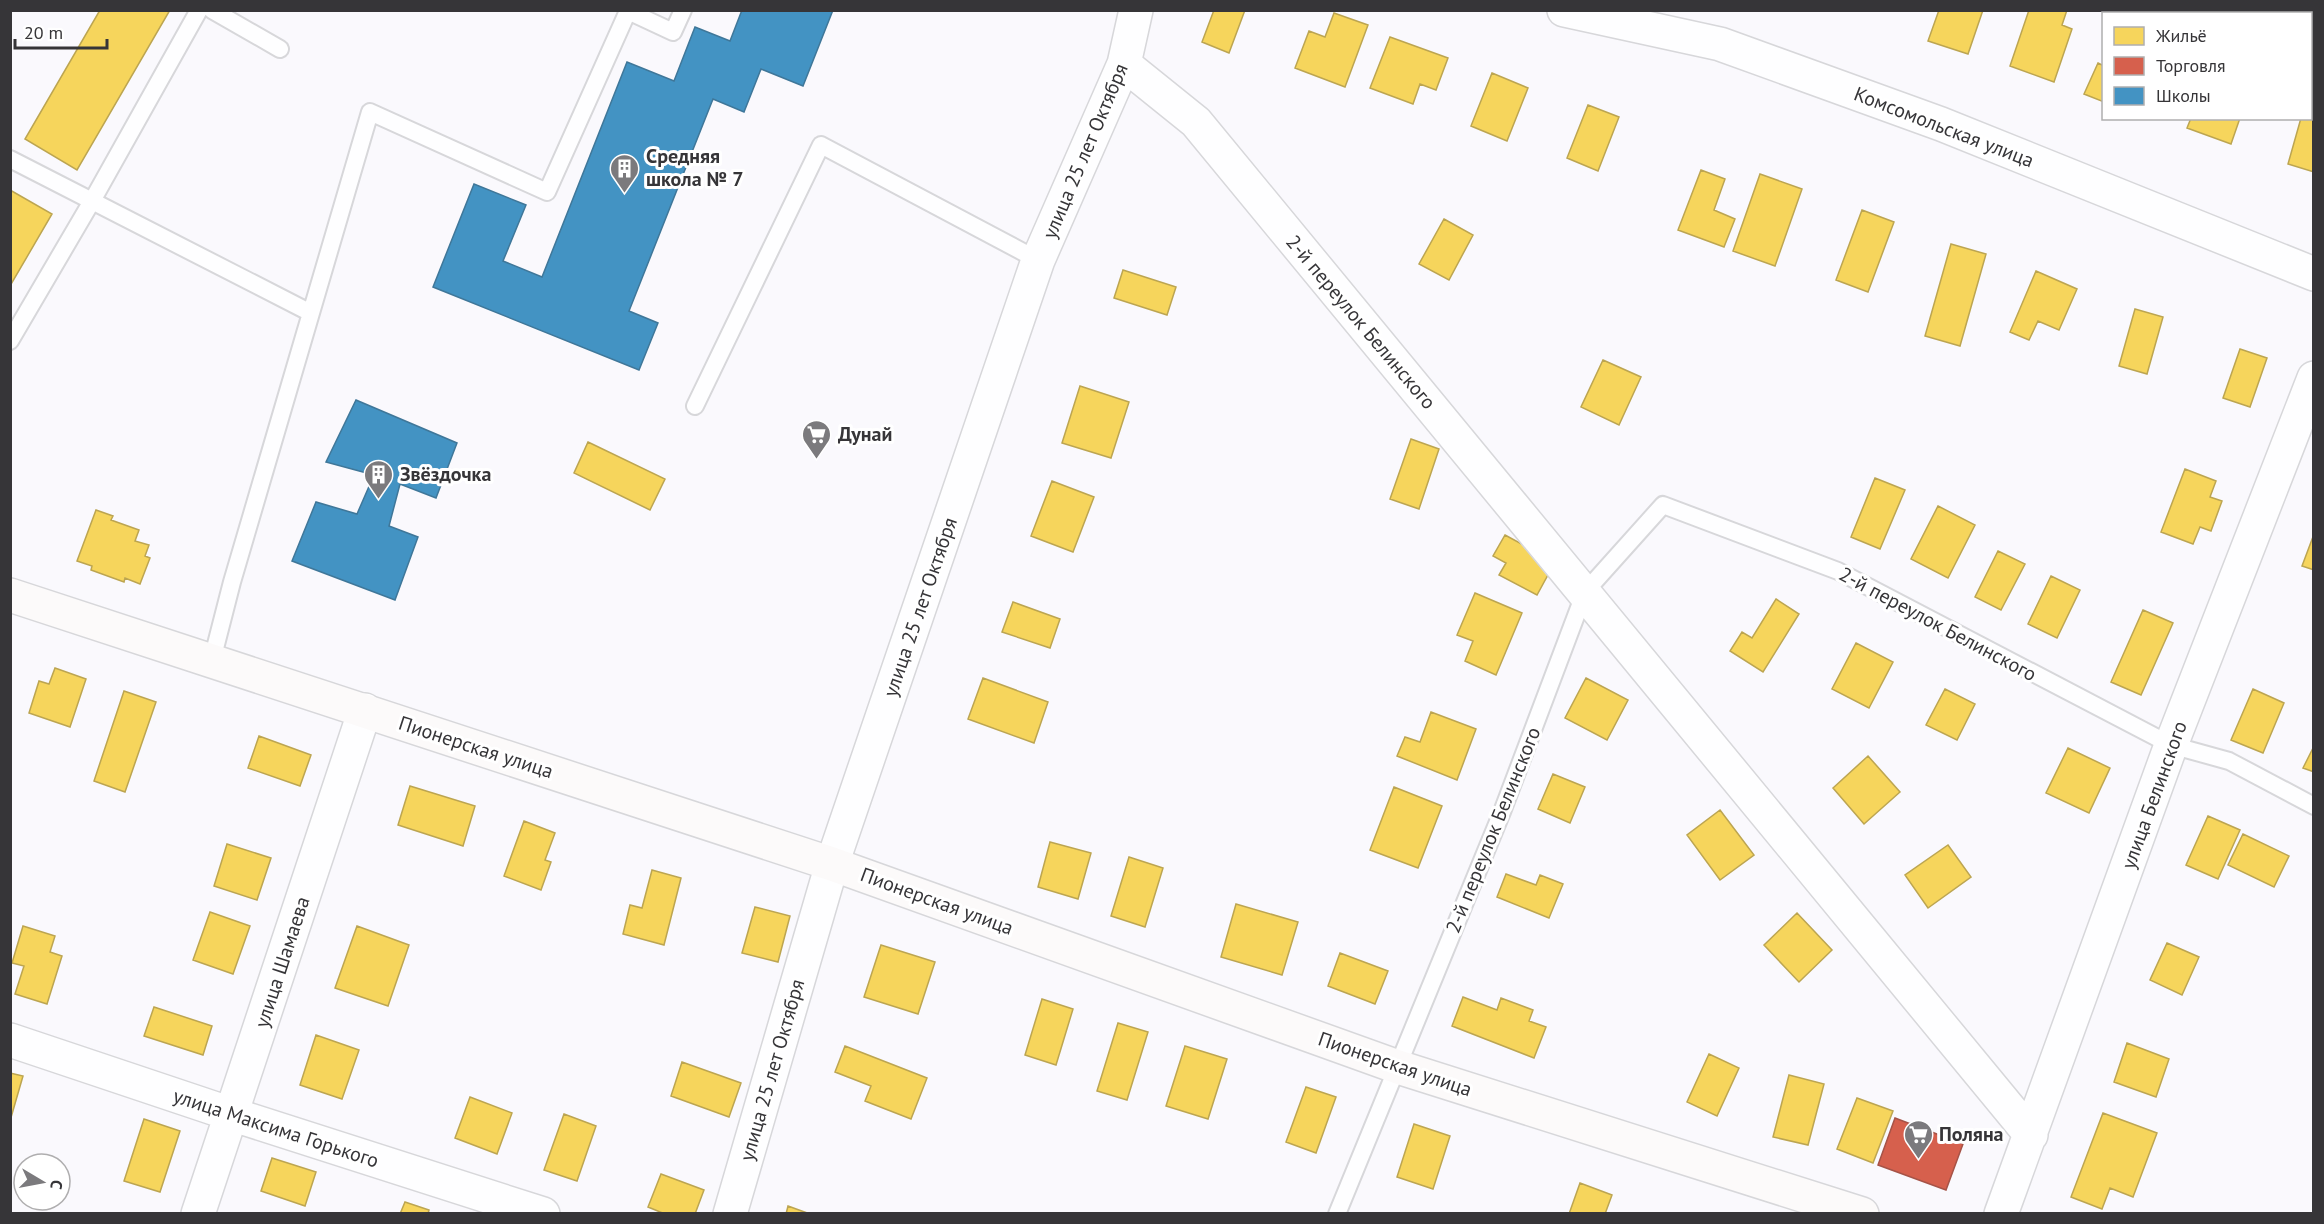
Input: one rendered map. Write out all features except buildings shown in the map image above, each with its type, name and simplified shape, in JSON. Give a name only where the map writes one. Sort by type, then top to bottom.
[{"type":"street","name":"улица 25 лет Октября","points":[[730,1214],[832,864],[1038,260],[1124,64],[1136,10]]},
{"type":"street","name":"Комсомольская улица","points":[[1564,10],[1720,44],[1941,124],[2313,274]]},
{"type":"street","name":"2-й переулок Белинского","points":[[1124,64],[1196,122],[2031,1135]]},
{"type":"street","name":"улица Белинского","points":[[2001,1214],[2171,745],[2313,378]]},
{"type":"street","name":"Пионерская улица","points":[[10,595],[832,864],[1398,1067],[1862,1214]]},
{"type":"street","name":"улица Шамаева","points":[[198,1214],[366,710]]},
{"type":"street","name":"улица Максима Горького","points":[[10,1040],[543,1214]]},
{"type":"lane","points":[[10,341],[199,10]]},
{"type":"lane","points":[[212,10],[280,50]]},
{"type":"lane","points":[[212,660],[232,582],[370,112],[547,192],[628,11],[673,32],[683,10]]},
{"type":"lane","points":[[695,406],[821,145],[1038,260]]},
{"type":"lane","points":[[10,159],[311,313]]},
{"type":"lane","name":"2-й переулок Белинского","points":[[1336,1214],[1502,812],[1585,592],[1663,505],[1838,571],[2171,745],[2229,761],[2313,806]]},
{"type":"place","name":"Средняя школа № 7","points":[[625,194]]},
{"type":"place","name":"Дунай","points":[[817,460]]},
{"type":"place","name":"Звёздочка","points":[[379,500]]},
{"type":"place","name":"Поляна","points":[[1918,1160]]}]
